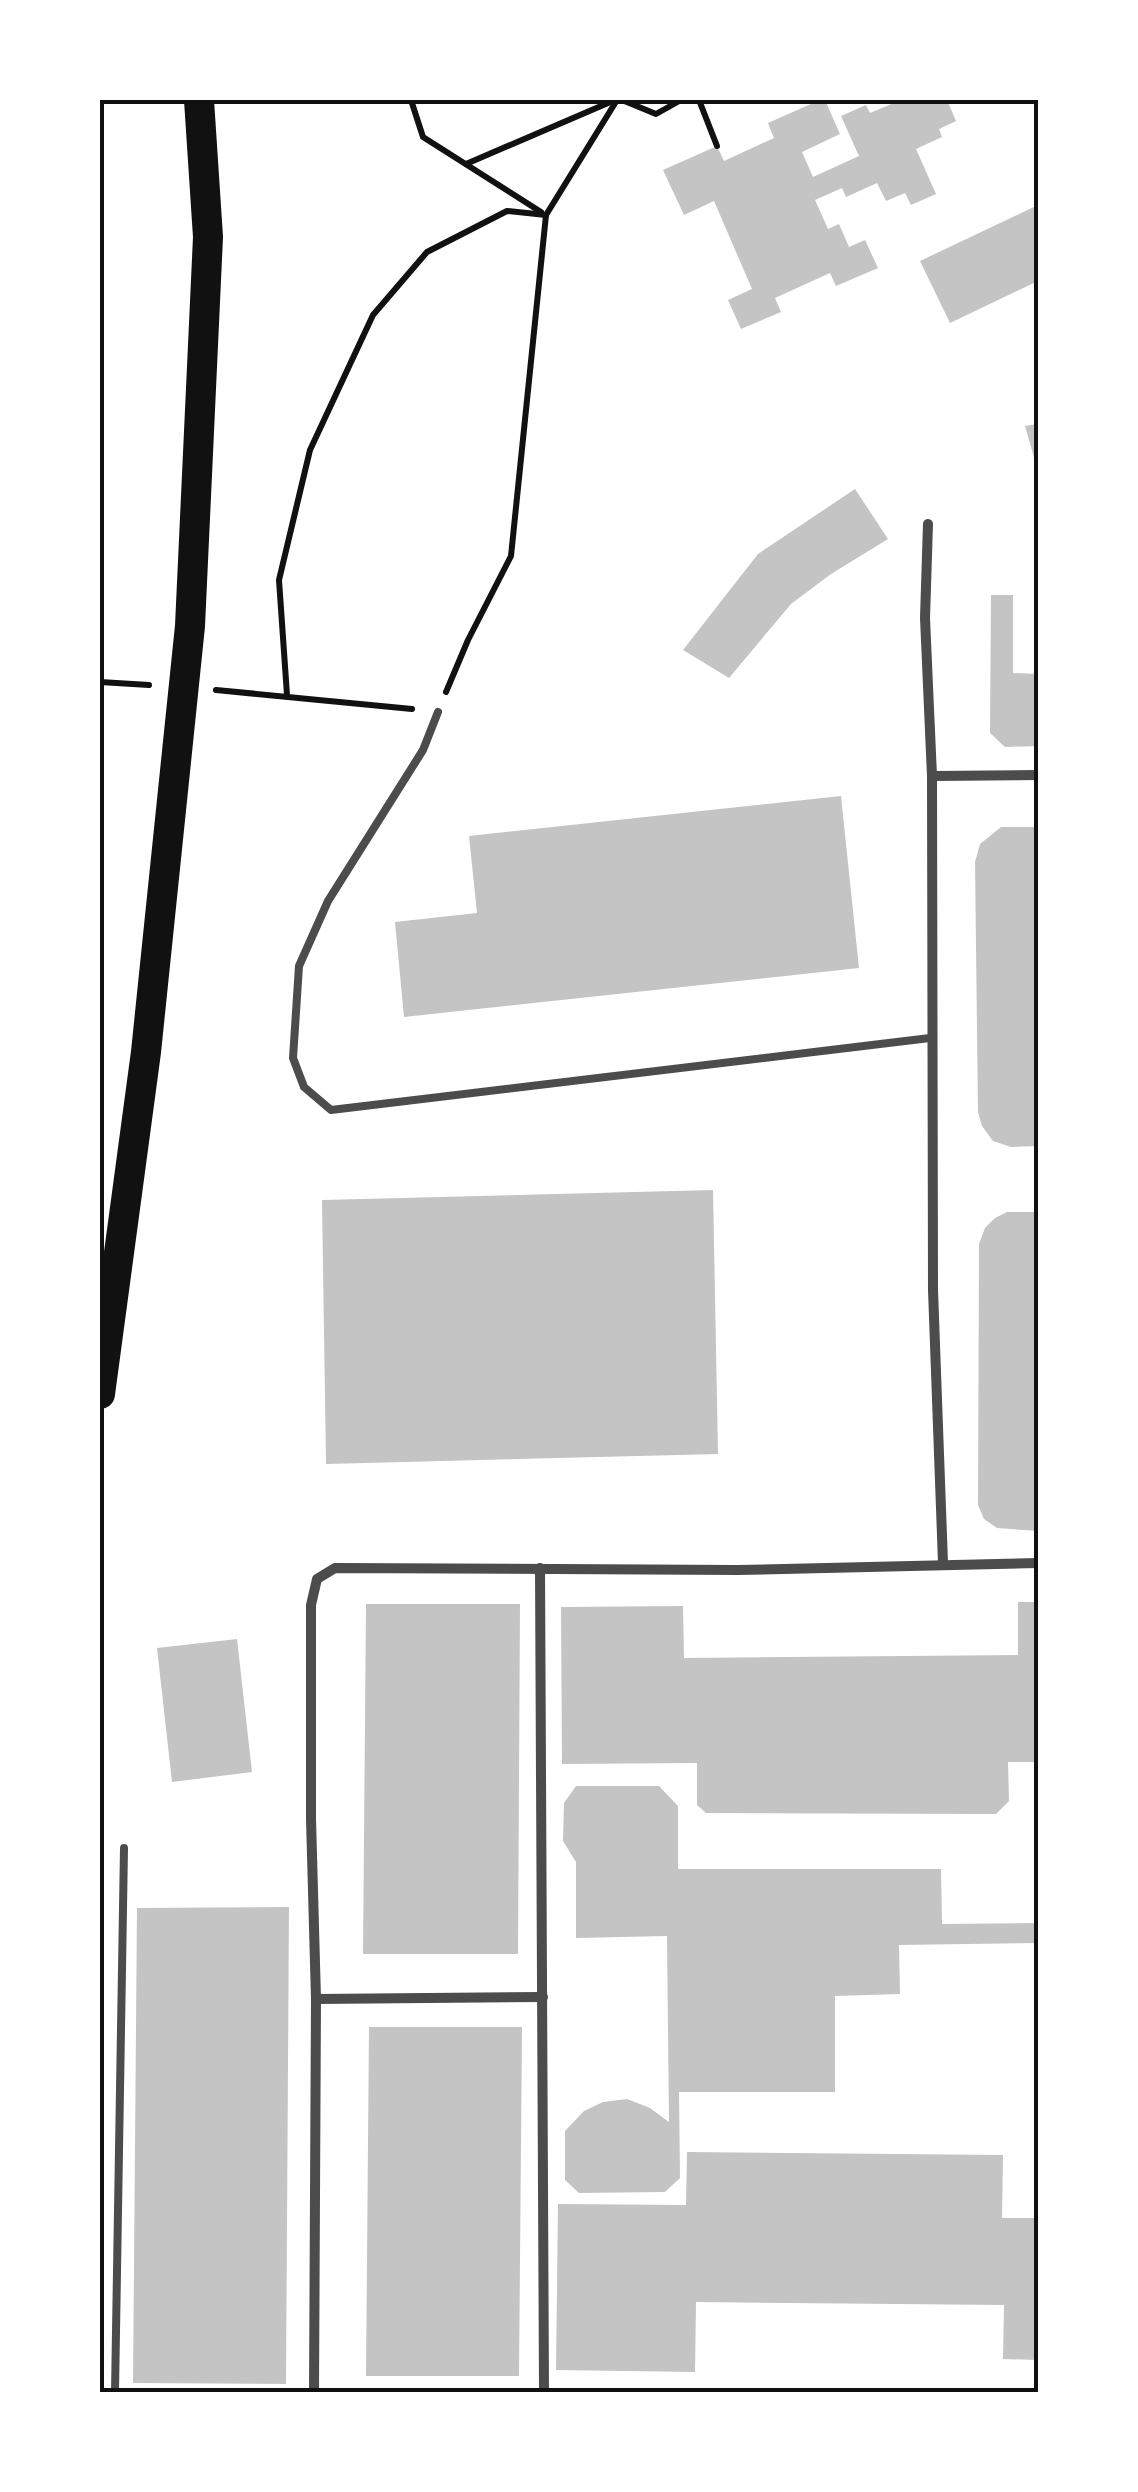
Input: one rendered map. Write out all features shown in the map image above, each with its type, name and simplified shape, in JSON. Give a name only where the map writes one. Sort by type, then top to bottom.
[{"type":"highway","points":[[199,100],[208,237]]},
{"type":"highway","points":[[100,1394],[146,1052],[190,626],[216,100]]},
{"type":"street","points":[[928,524],[933,1290],[943,1563]]},
{"type":"street","points":[[932,776],[1038,775]]},
{"type":"street","points":[[314,2392],[316,2000],[310,1819],[311,1604],[317,1578],[336,1568],[738,1570],[1038,1563]]},
{"type":"street","points":[[540,1568],[544,2392]]},
{"type":"street","points":[[316,2000],[543,1997]]},
{"type":"lane","points":[[438,712],[423,750],[328,901],[299,966],[293,1058],[304,1087],[330,1110],[930,1038]]},
{"type":"lane","points":[[115,2392],[124,1848]]},
{"type":"path","points":[[412,100],[423,137],[546,215]]},
{"type":"path","points":[[466,164],[618,100],[656,114],[681,100]]},
{"type":"path","points":[[546,215],[507,210],[427,252],[374,316],[310,450],[278,580],[287,695],[438,712],[468,640],[512,556],[546,215],[618,100]]},
{"type":"path","points":[[699,100],[717,146]]},
{"type":"building","points":[[825,100],[840,134],[802,152],[813,177],[859,156],[841,116],[866,105],[870,113],[901,100],[947,100],[956,121],[939,129],[942,137],[916,149],[936,194],[911,205],[905,193],[886,201],[877,183],[846,197],[842,188],[815,200],[828,229],[839,224],[849,247],[865,240],[878,268],[836,286],[830,273],[775,298],[781,312],[741,329],[728,300],[752,289],[714,201],[684,215],[663,170],[717,146],[724,161],[774,138],[768,123]]},
{"type":"building","points":[[1036,206],[1038,281],[950,323],[920,261]]},
{"type":"building","points":[[1038,424],[1038,468],[1037,468],[1025,426]]},
{"type":"building","points":[[855,489],[888,539],[791,604],[729,678],[683,650],[758,554]]},
{"type":"building","points":[[991,595],[1013,595],[1013,673],[1038,674],[1038,746],[1005,747],[990,733]]},
{"type":"building","points":[[841,796],[859,968],[404,1017],[395,922],[477,913],[469,836]]},
{"type":"building","points":[[1001,827],[1038,827],[1038,1146],[1011,1147],[993,1141],[978,1112],[975,862],[980,844]]},
{"type":"building","points":[[713,1190],[718,1454],[326,1464],[322,1200]]},
{"type":"building","points":[[1007,1212],[1038,1212],[1038,1531],[997,1528],[984,1519],[978,1505],[979,1244],[985,1228]]},
{"type":"building","points":[[1018,1602],[1038,1602],[1038,1762],[1008,1762],[1009,1801],[996,1814],[706,1813],[697,1805],[697,1763],[562,1764],[561,1607],[683,1606],[684,1658],[1018,1655]]},
{"type":"building","points":[[366,1604],[520,1604],[518,1954],[363,1954]]},
{"type":"building","points":[[237,1639],[252,1772],[172,1782],[157,1648]]},
{"type":"building","points":[[576,1786],[659,1786],[678,1806],[678,1869],[941,1869],[942,1924],[1038,1923],[1038,1943],[899,1945],[900,1994],[835,1996],[835,2092],[679,2092],[680,2178],[665,2192],[579,2193],[565,2180],[565,2131],[584,2111],[603,2102],[627,2099],[650,2108],[669,2122],[667,1936],[576,1938],[576,1862],[563,1841],[564,1803]]},
{"type":"building","points":[[289,1907],[286,2384],[133,2383],[137,1908]]},
{"type":"building","points":[[369,2027],[522,2027],[519,2376],[366,2376]]},
{"type":"building","points":[[687,2152],[1003,2155],[1002,2218],[1038,2218],[1038,2360],[1003,2359],[1004,2305],[696,2302],[695,2372],[556,2370],[558,2204],[686,2205]]}]
